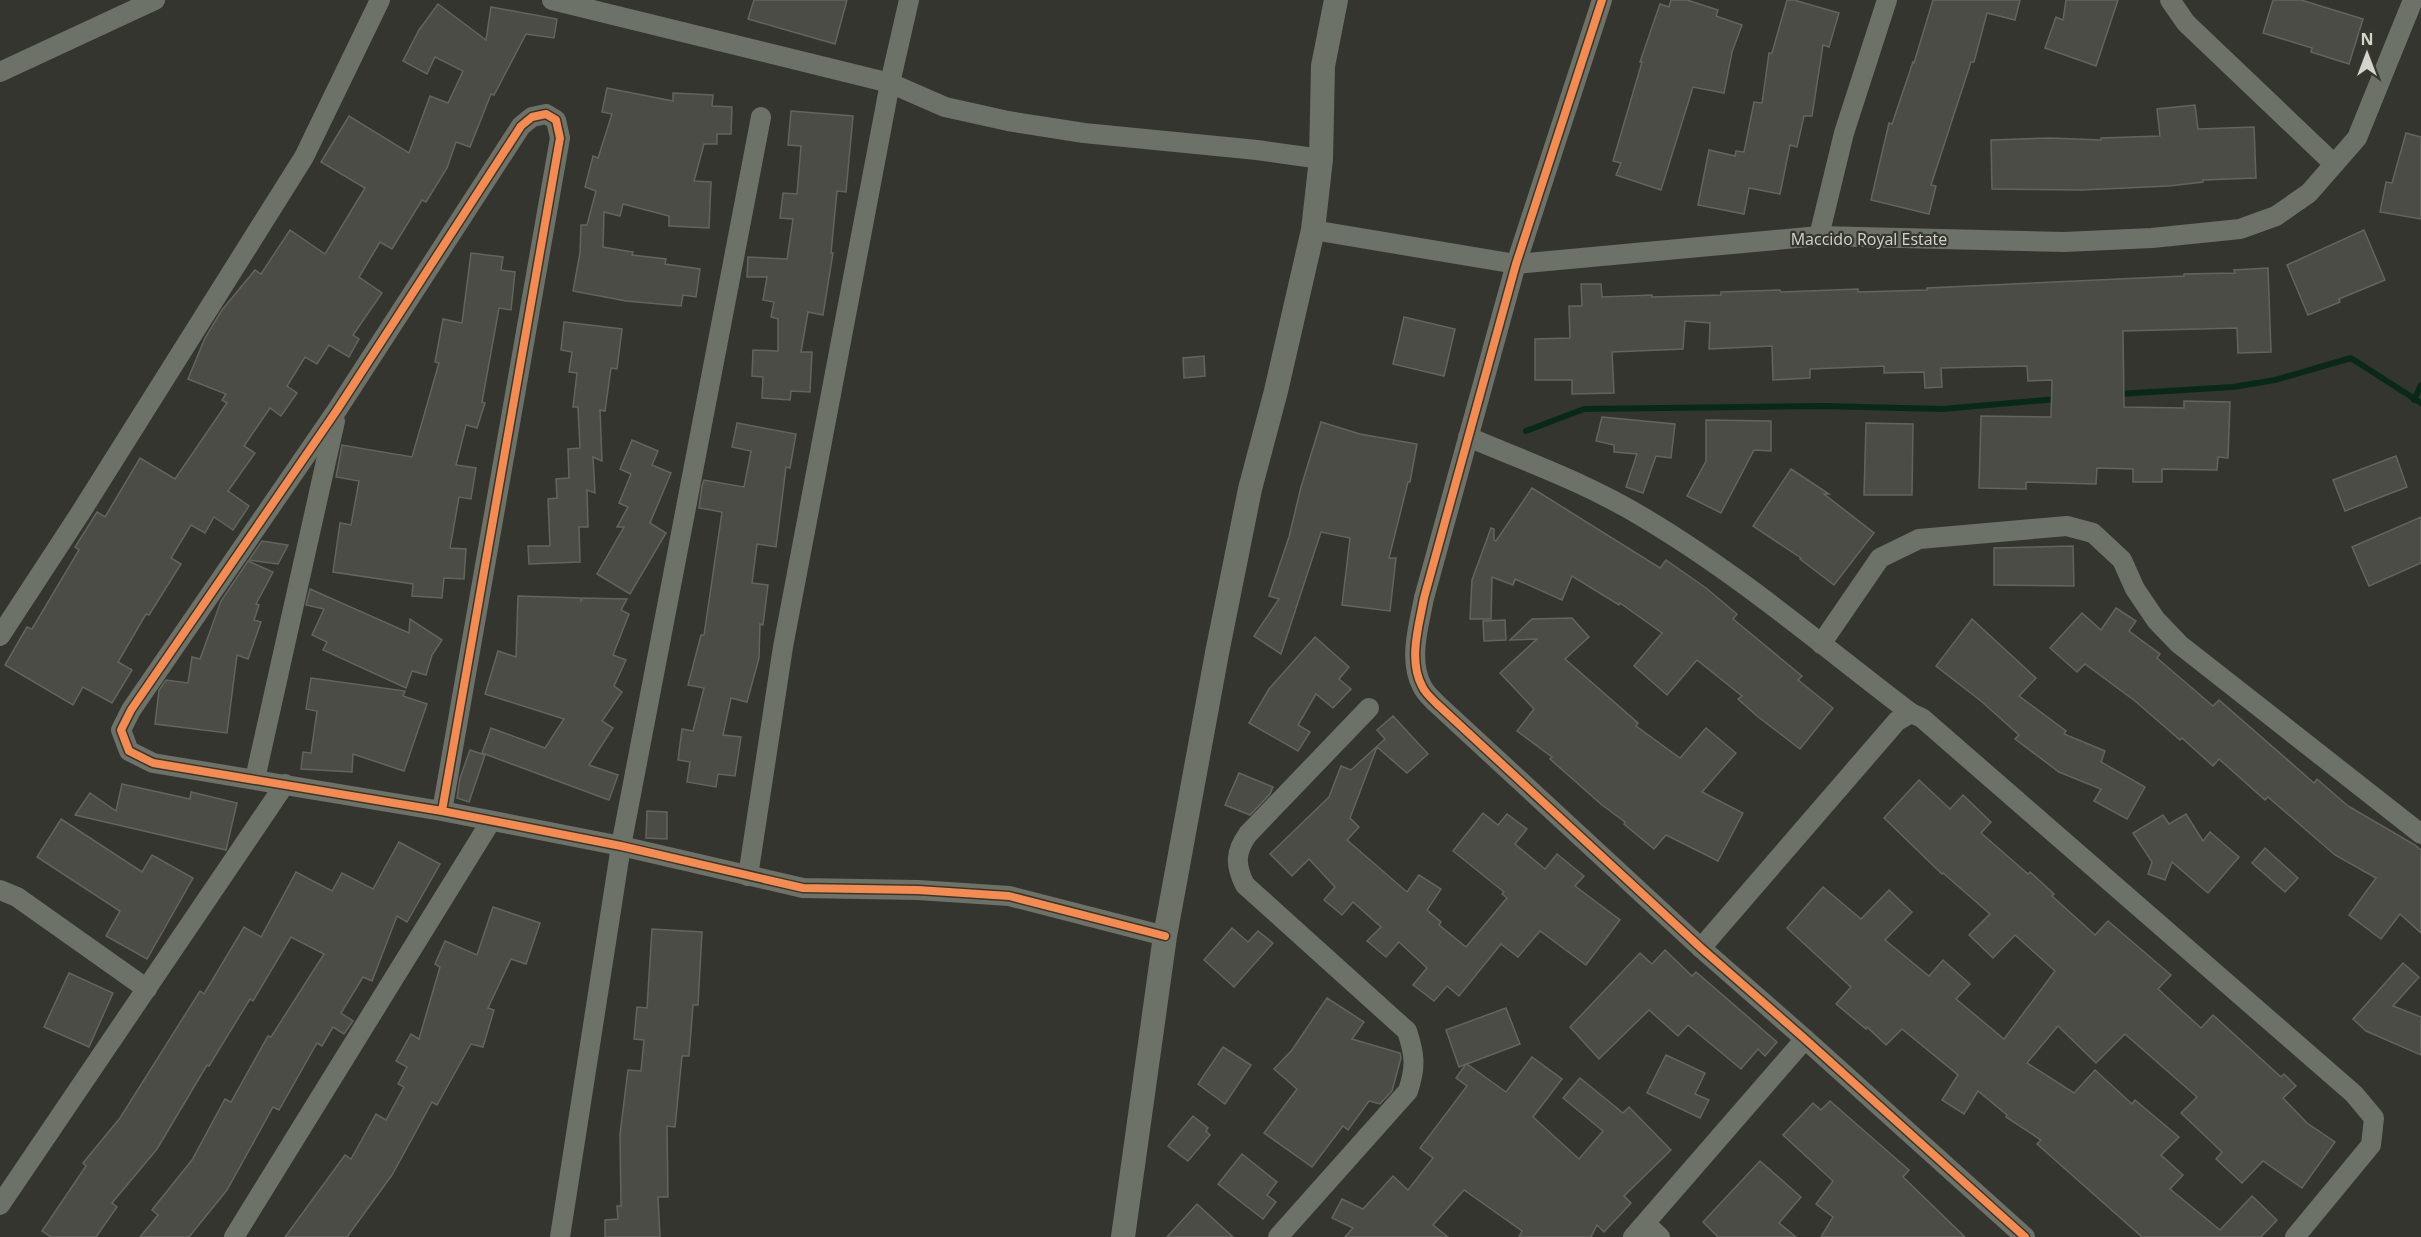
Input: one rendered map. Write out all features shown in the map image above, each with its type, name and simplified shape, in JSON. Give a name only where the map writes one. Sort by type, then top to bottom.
[{"type":"street","points":[[0,72],[155,0]]},
{"type":"street","points":[[0,636],[81,512],[304,157],[380,0]]},
{"type":"street","points":[[552,0],[890,83],[945,107],[1008,121],[1084,133],[1257,150],[1321,159]]},
{"type":"street","points":[[748,876],[783,646],[890,83],[909,0]]},
{"type":"street","points":[[1123,1237],[1165,936],[1217,653],[1250,489],[1276,391],[1313,230],[1321,159],[1323,66],[1336,0]]},
{"type":"street","points":[[1602,0],[1516,264],[1424,598],[1416,641],[1416,665],[1422,686],[1437,704],[1701,948],[2025,1237]]},
{"type":"street","points":[[1819,236],[1844,133],[1887,0]]},
{"type":"street","points":[[2170,0],[2186,23],[2334,164]]},
{"type":"street","name":"Maccido Royal Estate","points":[[1313,230],[1516,264],[1819,236],[2064,242],[2152,238],[2240,229],[2276,216],[2309,193],[2357,138],[2413,0]]},
{"type":"street","points":[[442,811],[560,138],[556,120],[546,114],[532,117],[521,126],[337,410],[131,710],[121,730],[129,751],[153,763],[442,811],[621,846],[803,888],[918,890],[1009,896],[1165,936]]},
{"type":"street","points":[[560,1237],[621,846],[761,117]]},
{"type":"street","points":[[255,779],[337,410]]},
{"type":"street","points":[[1468,436],[1582,486],[1645,518],[1716,564],[1911,713],[1922,718],[2354,1094],[2374,1118],[2371,1145],[2295,1237]]},
{"type":"street","points":[[1821,644],[1880,558],[1919,539],[2067,526],[2093,533],[2121,560],[2135,589],[2156,620],[2179,644],[2421,834]]},
{"type":"street","points":[[1278,1237],[1408,1091],[1415,1072],[1414,1052],[1407,1031],[1245,885],[1238,862],[1239,847],[1248,834],[1369,708]]},
{"type":"street","points":[[1701,948],[1897,721],[1911,713]]},
{"type":"street","points":[[0,1205],[285,784]]},
{"type":"street","points":[[234,1237],[491,821]]},
{"type":"street","points":[[0,890],[17,897],[147,988]]},
{"type":"street","points":[[1646,1233],[1805,1039]]},
{"type":"building","points":[[754,0],[847,0],[835,44],[748,19]]},
{"type":"building","points":[[1671,0],[1687,0],[1718,10],[1716,16],[1742,25],[1732,52],[1724,93],[1693,87],[1661,190],[1616,175],[1621,163],[1613,161],[1642,62],[1640,62],[1660,4],[1669,7]]},
{"type":"building","points":[[1787,0],[1839,13],[1829,47],[1823,45],[1812,116],[1804,116],[1797,147],[1790,145],[1780,194],[1749,188],[1744,214],[1698,205],[1709,150],[1735,156],[1736,151],[1744,152],[1754,102],[1762,103],[1769,53],[1772,53]]},
{"type":"building","points":[[1933,0],[2020,0],[2015,20],[1987,13],[1974,62],[1971,62],[1931,185],[1936,186],[1929,214],[1871,200],[1889,123],[1892,124],[1914,63]]},
{"type":"building","points":[[2066,0],[2118,0],[2096,66],[2045,48],[2056,17],[2063,20]]},
{"type":"building","points":[[2273,0],[2301,0],[2363,19],[2349,64],[2311,52],[2312,48],[2263,33]]},
{"type":"building","points":[[438,4],[486,40],[491,7],[557,19],[554,38],[526,34],[494,95],[491,94],[470,147],[456,142],[447,168],[426,202],[422,200],[392,249],[380,242],[359,277],[382,293],[353,335],[359,339],[349,357],[329,345],[317,364],[305,357],[287,386],[297,393],[281,416],[270,408],[244,446],[255,453],[228,491],[249,506],[233,530],[214,517],[205,533],[191,525],[171,558],[181,564],[149,615],[146,614],[118,662],[132,670],[112,703],[83,687],[73,705],[5,665],[27,627],[32,629],[79,550],[75,547],[97,512],[105,517],[140,458],[175,479],[227,403],[222,400],[226,394],[188,379],[205,338],[222,310],[255,270],[261,274],[290,230],[325,254],[365,188],[321,162],[349,116],[409,153],[430,96],[448,103],[463,71],[435,57],[427,74],[403,61],[419,30]]},
{"type":"building","points":[[607,88],[673,101],[673,93],[713,95],[712,106],[732,107],[731,134],[717,134],[717,144],[704,144],[694,181],[711,182],[709,228],[669,226],[669,216],[623,204],[620,216],[604,212],[603,247],[633,252],[632,255],[666,259],[665,264],[700,269],[696,297],[683,295],[681,306],[626,301],[573,291],[580,253],[581,225],[587,225],[596,191],[585,187],[593,156],[598,158],[612,114],[602,112]]},
{"type":"building","points":[[2195,105],[2198,129],[2254,127],[2256,178],[2203,180],[2203,182],[2169,186],[2082,190],[1992,189],[1991,140],[2050,138],[2101,140],[2101,138],[2160,136],[2157,109]]},
{"type":"building","points":[[791,111],[853,116],[846,192],[837,191],[831,253],[833,253],[823,315],[808,312],[801,352],[812,352],[810,392],[791,391],[790,400],[762,398],[763,377],[752,376],[753,350],[778,351],[778,319],[771,317],[774,302],[763,300],[767,277],[747,277],[748,257],[787,259],[793,219],[780,218],[783,193],[797,194],[801,146],[788,145]]},
{"type":"building","points":[[2406,133],[2421,137],[2421,219],[2380,212],[2386,182],[2392,183]]},
{"type":"building","points":[[2364,230],[2385,280],[2308,315],[2287,265]]},
{"type":"building","points":[[471,253],[503,257],[501,270],[515,272],[511,310],[499,308],[482,402],[485,403],[477,428],[466,425],[456,465],[476,468],[471,499],[459,497],[450,548],[466,549],[464,579],[444,578],[442,598],[412,596],[413,584],[333,572],[340,523],[351,525],[359,481],[336,477],[342,445],[412,457],[439,363],[435,362],[443,319],[462,323]]},
{"type":"building","points":[[2268,268],[2271,352],[2238,353],[2237,328],[2123,331],[2124,407],[2184,408],[2184,401],[2230,402],[2228,458],[2218,457],[2217,470],[2162,469],[2162,482],[2133,482],[2133,469],[2097,468],[2096,484],[2026,482],[2026,489],[1979,488],[1981,416],[2051,417],[2052,380],[2028,381],[2027,366],[1941,368],[1942,387],[1925,388],[1924,372],[1884,373],[1884,366],[1810,369],[1810,378],[1773,380],[1772,346],[1709,349],[1710,323],[1685,321],[1683,349],[1612,352],[1614,393],[1572,394],[1572,380],[1535,380],[1535,339],[1570,338],[1569,306],[1582,306],[1581,284],[1601,284],[1602,297],[1652,295],[1652,297],[1780,290],[1781,292],[1858,289],[1858,292],[1927,290],[1927,288],[2235,273],[2234,270]]},
{"type":"building","points":[[1404,317],[1455,329],[1444,376],[1393,364]]},
{"type":"building","points":[[564,322],[622,329],[617,369],[611,368],[605,411],[600,410],[602,461],[593,457],[595,493],[587,490],[588,527],[579,527],[580,562],[529,564],[528,546],[550,546],[548,499],[557,498],[556,479],[569,478],[568,449],[580,448],[578,407],[573,407],[577,373],[569,372],[572,352],[561,350]]},
{"type":"building","points":[[1204,356],[1205,376],[1184,378],[1183,358]]},
{"type":"building","points":[[1602,417],[1675,424],[1671,458],[1656,456],[1643,493],[1626,487],[1637,454],[1614,452],[1614,445],[1596,441]]},
{"type":"building","points":[[1706,420],[1771,421],[1771,451],[1754,450],[1721,513],[1687,496],[1706,461]]},
{"type":"building","points":[[1321,422],[1360,434],[1417,444],[1410,482],[1408,482],[1389,558],[1396,558],[1390,611],[1342,605],[1350,538],[1321,532],[1281,654],[1254,636],[1279,599],[1269,596],[1289,537],[1301,487]]},
{"type":"building","points":[[737,423],[796,434],[790,468],[786,467],[776,547],[757,544],[752,583],[768,585],[763,625],[760,624],[759,658],[747,702],[731,698],[723,735],[741,737],[735,776],[718,774],[716,787],[687,782],[690,762],[678,760],[682,729],[693,731],[704,688],[688,685],[701,635],[704,635],[722,512],[699,508],[702,486],[704,480],[744,487],[751,451],[732,447]]},
{"type":"building","points":[[1866,423],[1913,424],[1912,495],[1864,495]]},
{"type":"building","points":[[632,440],[658,451],[652,465],[671,473],[650,523],[666,533],[630,594],[597,574],[624,527],[617,527],[628,507],[619,503],[631,474],[620,469]]},
{"type":"building","points":[[2396,456],[2407,487],[2345,511],[2333,480]]},
{"type":"building","points":[[1791,469],[1829,494],[1824,494],[1874,533],[1834,585],[1801,558],[1753,526]]},
{"type":"building","points":[[1532,488],[1660,568],[1666,560],[1706,588],[1737,614],[1733,619],[1802,676],[1798,680],[1833,708],[1800,749],[1757,716],[1738,699],[1742,696],[1697,660],[1667,695],[1634,666],[1662,633],[1620,603],[1619,605],[1572,576],[1562,600],[1515,579],[1513,585],[1492,577],[1491,619],[1470,619],[1472,580],[1491,528],[1494,529],[1494,540],[1496,541]]},
{"type":"building","points":[[2421,517],[2421,563],[2369,586],[2352,547]]},
{"type":"building","points":[[262,541],[288,545],[278,564],[249,560]]},
{"type":"building","points":[[2073,546],[2074,586],[1994,585],[1994,548]]},
{"type":"building","points":[[248,561],[273,572],[256,604],[259,605],[254,620],[261,622],[248,659],[237,655],[227,733],[155,724],[159,690],[166,680],[188,683],[192,657],[200,659],[221,601]]},
{"type":"building","points":[[310,589],[409,633],[410,619],[442,640],[432,655],[426,675],[412,671],[406,688],[323,650],[327,642],[312,635],[324,609],[306,605]]},
{"type":"building","points":[[518,596],[581,598],[581,601],[583,598],[627,599],[621,610],[629,614],[613,655],[626,660],[614,686],[622,692],[602,721],[613,728],[589,765],[618,775],[609,800],[482,753],[491,728],[545,748],[564,719],[485,694],[498,651],[516,657]]},
{"type":"building","points":[[2116,608],[2136,621],[2129,631],[2160,654],[2157,658],[2213,706],[2219,700],[2314,783],[2317,779],[2348,806],[2421,850],[2421,933],[2400,914],[2381,939],[2349,915],[2376,878],[2335,855],[2268,797],[2265,800],[2219,759],[2213,766],[2182,738],[2180,740],[2135,701],[2085,664],[2077,672],[2050,648],[2082,613],[2101,630]]},
{"type":"building","points":[[1572,618],[1589,637],[1565,659],[1638,723],[1636,726],[1680,758],[1706,728],[1736,753],[1702,792],[1743,813],[1718,861],[1666,835],[1654,849],[1550,759],[1552,757],[1517,731],[1534,709],[1500,673],[1537,639],[1510,640],[1532,619]]},
{"type":"building","points":[[1972,619],[2036,678],[2019,696],[2066,731],[2064,734],[2105,751],[2101,762],[2145,787],[2127,819],[2094,801],[2101,789],[2059,772],[2015,739],[2019,735],[1981,701],[1936,666]]},
{"type":"building","points":[[1505,620],[1506,640],[1484,641],[1483,621]]},
{"type":"building","points":[[1315,637],[1349,667],[1339,679],[1351,689],[1333,708],[1316,694],[1298,725],[1310,732],[1298,751],[1249,723],[1269,689]]},
{"type":"building","points":[[311,678],[405,691],[403,696],[427,704],[404,771],[353,754],[352,772],[301,769],[303,752],[311,753],[317,711],[306,709]]},
{"type":"building","points":[[1393,716],[1428,754],[1407,773],[1377,747],[1350,818],[1359,827],[1347,840],[1407,892],[1419,875],[1441,889],[1427,910],[1441,922],[1439,925],[1466,947],[1507,898],[1502,894],[1504,892],[1453,851],[1483,813],[1498,825],[1507,814],[1527,829],[1515,844],[1545,869],[1557,854],[1584,876],[1575,886],[1620,920],[1586,965],[1540,931],[1518,957],[1501,944],[1459,996],[1447,986],[1434,1001],[1413,985],[1427,968],[1399,942],[1386,957],[1367,941],[1381,927],[1353,902],[1342,915],[1324,900],[1335,887],[1309,859],[1292,876],[1270,854],[1329,797],[1341,766],[1351,770],[1385,739],[1377,730]]},
{"type":"building","points":[[470,750],[485,755],[469,802],[457,798],[460,778]]},
{"type":"building","points":[[1239,773],[1273,787],[1270,794],[1250,815],[1225,805]]},
{"type":"building","points":[[1919,780],[1950,809],[1963,795],[1991,822],[1981,833],[2028,874],[2030,872],[2054,894],[2052,896],[2095,935],[2108,921],[2171,975],[2158,989],[2201,1028],[2213,1015],[2281,1077],[2284,1074],[2296,1086],[2283,1098],[2307,1123],[2335,1142],[2302,1188],[2263,1161],[2242,1183],[2216,1159],[2222,1152],[2181,1113],[2197,1097],[2125,1034],[2096,1063],[2058,1026],[2027,1063],[2074,1093],[2095,1070],[2132,1104],[2135,1100],[2179,1137],[2161,1155],[2183,1175],[2170,1189],[2220,1230],[2252,1196],[2277,1220],[2261,1237],[2142,1237],[2037,1144],[2041,1140],[2006,1117],[2007,1115],[1978,1091],[1964,1114],[1942,1100],[1958,1075],[1902,1029],[1886,1045],[1867,1027],[1866,1029],[1836,1004],[1851,987],[1787,928],[1823,887],[1861,919],[1889,890],[1912,912],[1885,940],[1929,976],[1943,960],[1970,984],[1956,999],[2004,1039],[2055,971],[2015,935],[1993,958],[1969,935],[1990,914],[1942,874],[1884,818]]},
{"type":"building","points":[[122,784],[190,799],[191,792],[237,803],[226,850],[75,815],[90,793],[116,811]]},
{"type":"building","points":[[647,811],[667,812],[667,839],[646,838]]},
{"type":"building","points":[[2186,814],[2203,841],[2210,832],[2239,857],[2208,893],[2172,862],[2165,880],[2148,874],[2152,862],[2133,833],[2163,815],[2169,824]]},
{"type":"building","points":[[61,819],[142,872],[152,855],[193,878],[147,959],[106,936],[120,911],[37,857]]},
{"type":"building","points":[[399,842],[440,864],[407,922],[397,916],[372,981],[363,977],[341,1013],[353,1021],[344,1034],[333,1027],[322,1046],[317,1043],[279,1110],[273,1107],[227,1190],[189,1237],[140,1237],[158,1215],[152,1210],[192,1160],[225,1099],[231,1102],[268,1036],[271,1037],[324,954],[291,937],[253,1001],[250,999],[209,1066],[207,1065],[157,1149],[112,1203],[117,1207],[96,1237],[51,1237],[42,1231],[86,1166],[83,1163],[120,1118],[200,991],[204,994],[244,927],[261,937],[296,872],[332,891],[342,873],[373,889]]},
{"type":"building","points":[[2265,848],[2298,878],[2285,892],[2252,863]]},
{"type":"building","points":[[493,907],[540,923],[526,964],[511,959],[488,1008],[494,1010],[483,1047],[471,1044],[437,1105],[432,1102],[392,1175],[347,1237],[285,1237],[345,1155],[351,1159],[376,1114],[386,1120],[404,1087],[398,1084],[407,1067],[396,1061],[411,1034],[419,1039],[440,967],[435,964],[445,941],[477,955]]},
{"type":"building","points":[[1232,928],[1248,942],[1258,931],[1273,943],[1234,987],[1204,960]]},
{"type":"building","points":[[652,929],[702,932],[698,1005],[693,1005],[689,1056],[682,1056],[675,1127],[667,1126],[668,1197],[658,1197],[660,1237],[605,1237],[605,1220],[618,1219],[617,1206],[621,1206],[620,1134],[628,1070],[641,1071],[644,1040],[634,1039],[637,1007],[647,1008]]},
{"type":"building","points":[[1665,950],[1692,976],[1696,972],[1777,1042],[1765,1056],[1758,1049],[1741,1069],[1688,1025],[1678,1036],[1649,1010],[1599,1059],[1570,1027],[1640,953],[1652,964]]},
{"type":"building","points":[[2403,963],[2419,977],[2393,1006],[2421,1017],[2421,1055],[2366,1031],[2353,1019]]},
{"type":"building","points":[[69,973],[113,993],[89,1047],[44,1027]]},
{"type":"building","points":[[1327,998],[1364,1022],[1352,1039],[1400,1053],[1401,1058],[1392,1091],[1380,1104],[1369,1101],[1348,1130],[1343,1126],[1312,1167],[1264,1133],[1297,1089],[1274,1069],[1292,1050]]},
{"type":"building","points":[[1506,1008],[1520,1044],[1467,1064],[1506,1092],[1532,1057],[1562,1079],[1533,1117],[1579,1159],[1603,1131],[1563,1098],[1580,1078],[1623,1113],[1629,1107],[1671,1150],[1624,1196],[1631,1203],[1604,1232],[1597,1225],[1591,1237],[1519,1237],[1522,1231],[1464,1190],[1433,1225],[1448,1237],[1345,1237],[1353,1228],[1332,1218],[1342,1199],[1363,1209],[1393,1176],[1408,1190],[1433,1158],[1420,1148],[1467,1086],[1456,1078],[1466,1064],[1459,1067],[1446,1030]]},
{"type":"building","points":[[1223,1047],[1251,1065],[1225,1104],[1198,1084]]},
{"type":"building","points":[[1666,1055],[1705,1073],[1695,1094],[1709,1100],[1700,1118],[1647,1093]]},
{"type":"building","points":[[1830,1101],[1909,1170],[1903,1177],[1965,1237],[1821,1237],[1833,1217],[1816,1204],[1833,1181],[1783,1135],[1813,1103],[1821,1110]]},
{"type":"building","points":[[1193,1116],[1208,1128],[1206,1131],[1210,1135],[1188,1161],[1168,1146]]},
{"type":"building","points":[[1242,1154],[1277,1182],[1267,1195],[1276,1202],[1263,1219],[1218,1184]]},
{"type":"building","points":[[1760,1161],[1801,1197],[1779,1223],[1796,1237],[1718,1237],[1703,1222]]},
{"type":"building","points":[[1197,1204],[1233,1237],[1167,1237]]},
{"type":"waterway","points":[[2118,394],[2233,387],[2275,380],[2351,358],[2421,403]]},
{"type":"waterway","points":[[2414,400],[2421,385]]},
{"type":"waterway","points":[[1526,431],[1584,409],[1824,406],[1942,409],[2057,399]]},
{"type":"cycle path","points":[[1602,0],[1516,264],[1424,598],[1415,654],[1418,676],[1425,691],[1437,704],[1701,948],[2025,1237]]},
{"type":"cycle path","points":[[442,811],[560,138],[556,120],[546,114],[532,117],[521,126],[337,410],[131,710],[121,730],[129,751],[153,763],[442,811],[621,846],[803,888],[918,890],[1009,896],[1165,936]]}]
